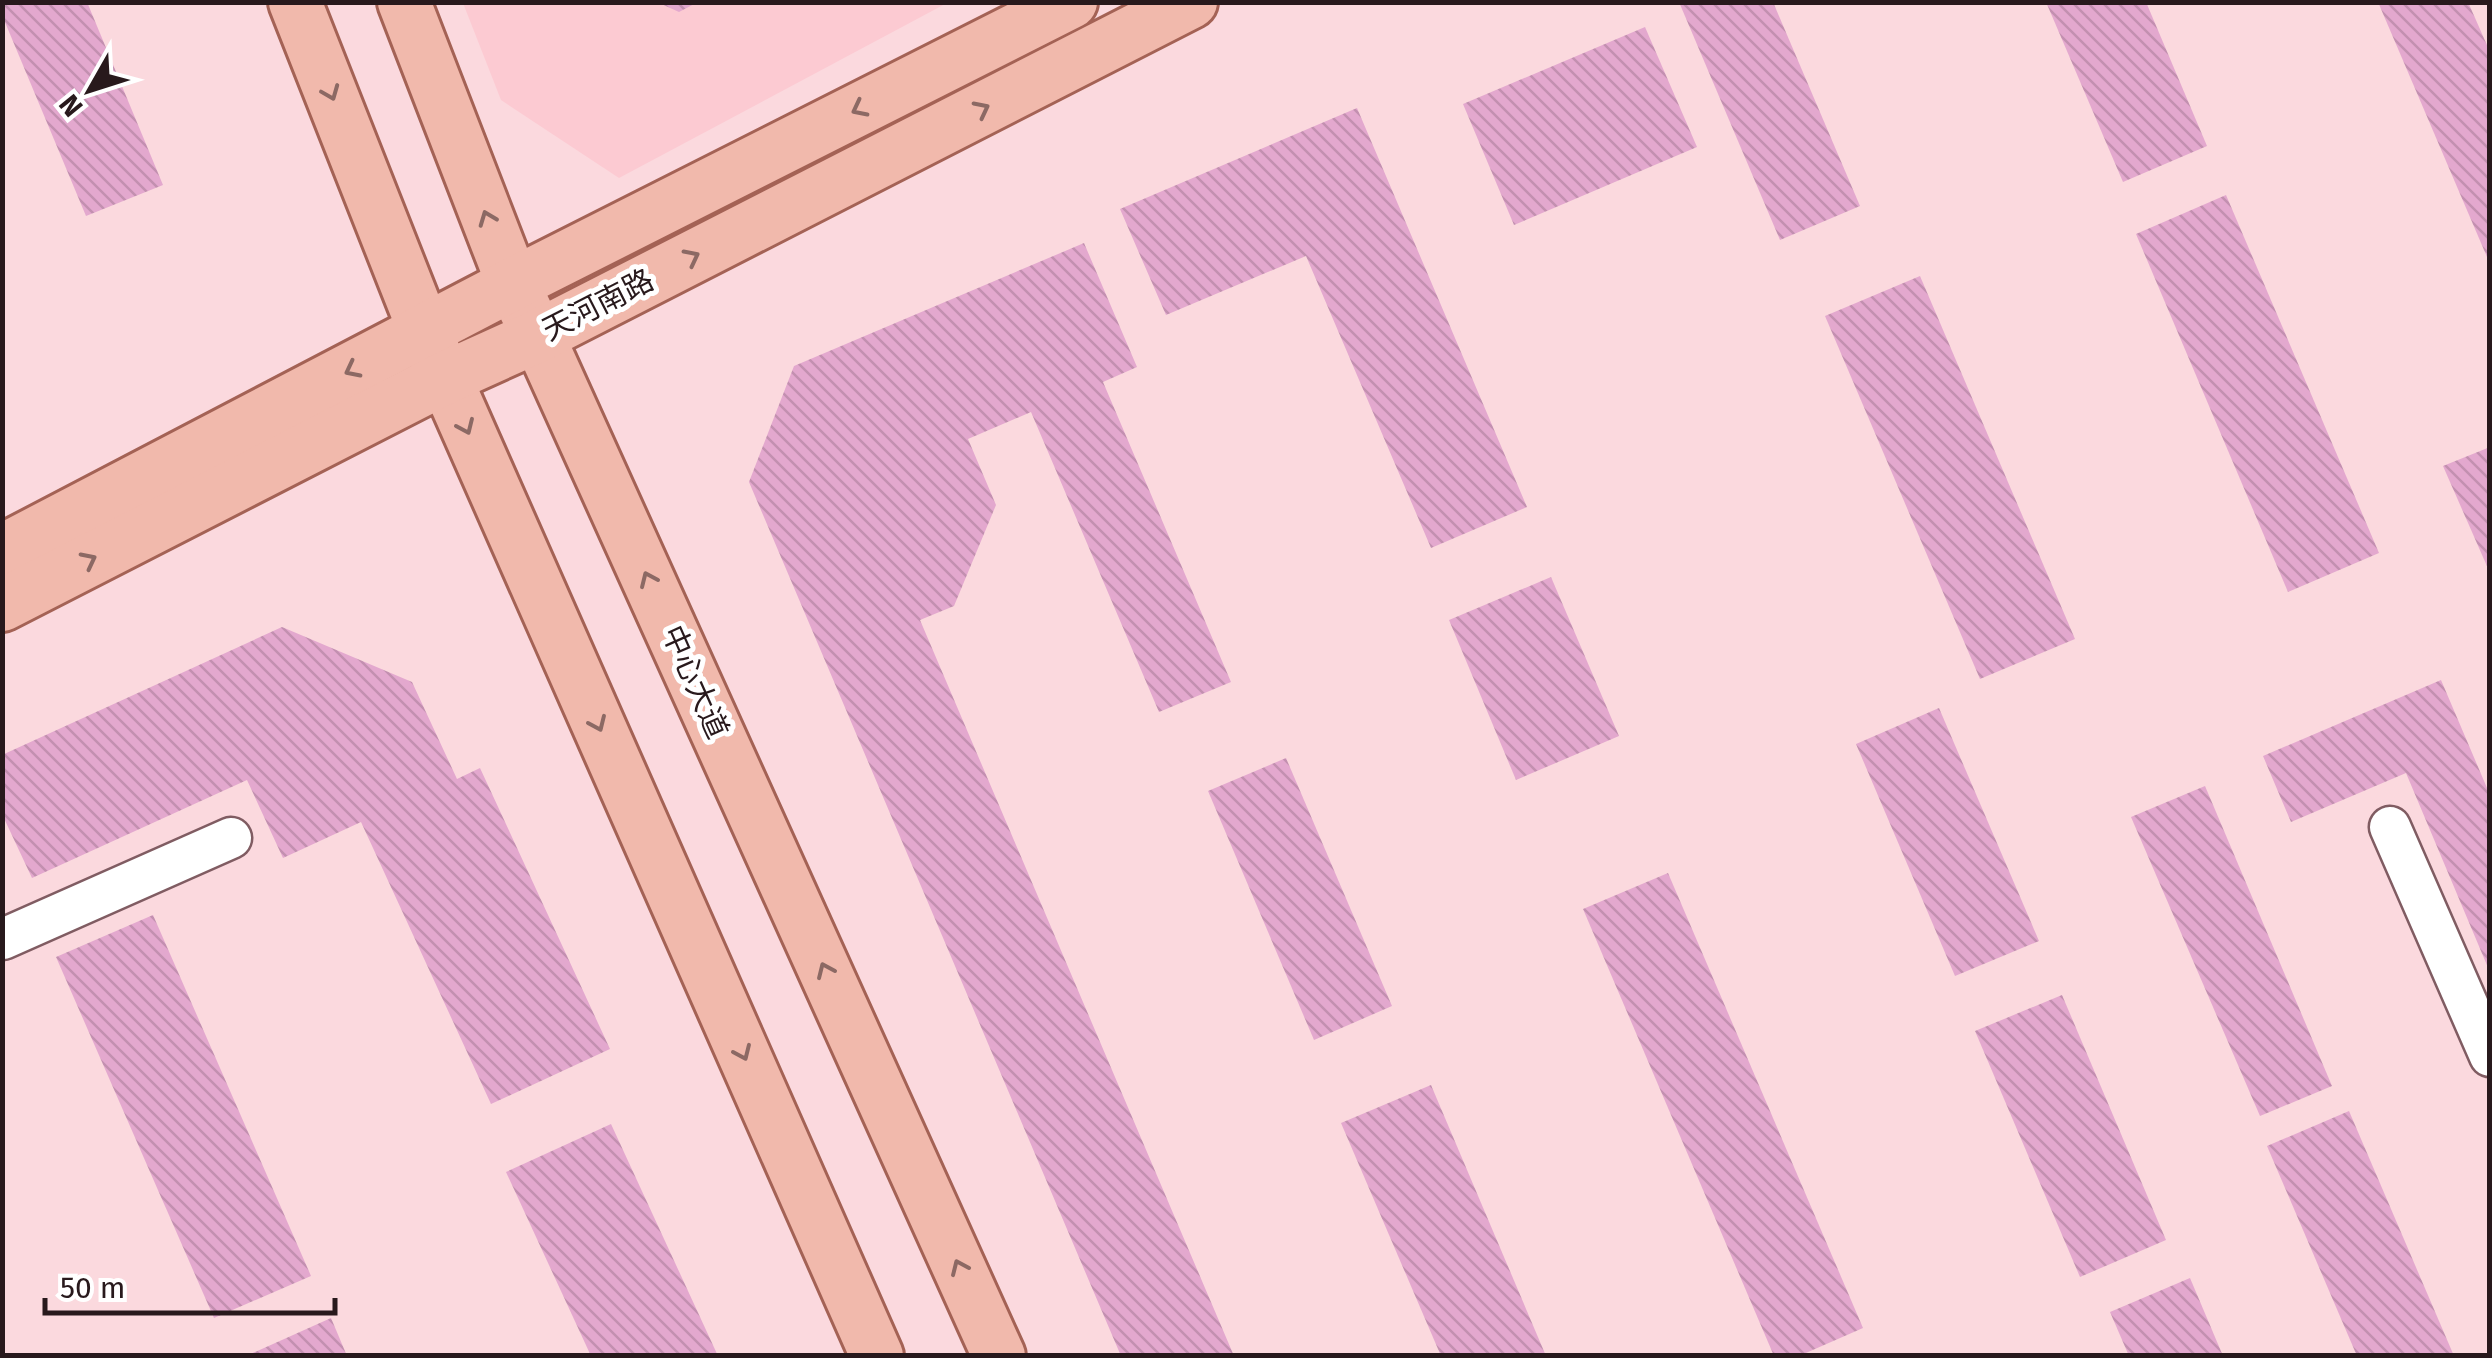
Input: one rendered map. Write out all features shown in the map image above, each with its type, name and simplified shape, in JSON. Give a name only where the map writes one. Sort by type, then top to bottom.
[{"type":"main road","points":[[295,2],[435,355],[877,1356]]},
{"type":"main road","name":"中心大道","points":[[404,2],[513,284],[1000,1356]]},
{"type":"main road","name":"天河南路","points":[[2,605],[435,355],[513,284],[1071,2]]},
{"type":"main road","name":"天河南路","points":[[2,551],[435,355],[538,336],[1191,2]]},
{"type":"lane","points":[[2390,827],[2490,1056]]},
{"type":"lane","points":[[2,937],[231,838]]},
{"type":"shaded area","points":[[463,3],[947,3],[619,178],[501,100]]},
{"type":"building","points":[[2,2],[87,2],[163,185],[86,216],[2,15]]},
{"type":"building","points":[[657,2],[698,2],[679,12]]},
{"type":"building","points":[[1679,2],[1773,2],[1860,206],[1780,240]]},
{"type":"building","points":[[2046,2],[2146,2],[2207,146],[2123,182]]},
{"type":"building","points":[[2378,2],[2468,2],[2490,52],[2490,264]]},
{"type":"building","points":[[1645,27],[1697,147],[1514,225],[1463,104]]},
{"type":"building","points":[[1357,108],[1527,507],[1431,548],[1306,256],[1166,315],[1120,209]]},
{"type":"building","points":[[2226,195],[2379,553],[2288,592],[2136,234]]},
{"type":"building","points":[[1084,243],[1137,367],[1103,382],[1231,682],[1159,712],[1031,412],[968,439],[996,505],[954,606],[920,620],[1234,1356],[1121,1356],[749,482],[794,366]]},
{"type":"building","points":[[1920,276],[2075,639],[1980,679],[1825,316]]},
{"type":"building","points":[[2490,447],[2490,573],[2443,466]]},
{"type":"building","points":[[1551,577],[1619,736],[1516,780],[1449,620]]},
{"type":"building","points":[[282,627],[412,682],[457,779],[480,768],[610,1049],[491,1104],[361,822],[283,858],[247,780],[32,878],[2,814],[2,755]]},
{"type":"building","points":[[2441,680],[2490,795],[2489,970],[2406,773],[2291,822],[2263,756]]},
{"type":"building","points":[[1939,708],[2039,941],[1955,976],[1856,744]]},
{"type":"building","points":[[1286,758],[1392,1006],[1314,1040],[1208,791]]},
{"type":"building","points":[[2205,786],[2332,1086],[2260,1116],[2131,817]]},
{"type":"building","points":[[1668,873],[1863,1328],[1799,1356],[1774,1356],[1583,909]]},
{"type":"building","points":[[153,915],[311,1276],[214,1318],[56,957]]},
{"type":"building","points":[[2062,995],[2166,1240],[2080,1277],[1975,1031]]},
{"type":"building","points":[[1431,1085],[1546,1356],[1441,1356],[1341,1123]]},
{"type":"building","points":[[2349,1111],[2454,1356],[2357,1356],[2267,1146]]},
{"type":"building","points":[[611,1124],[718,1356],[591,1356],[506,1172]]},
{"type":"building","points":[[2190,1278],[2223,1356],[2129,1356],[2110,1312]]},
{"type":"building","points":[[331,1318],[347,1356],[246,1356]]}]
